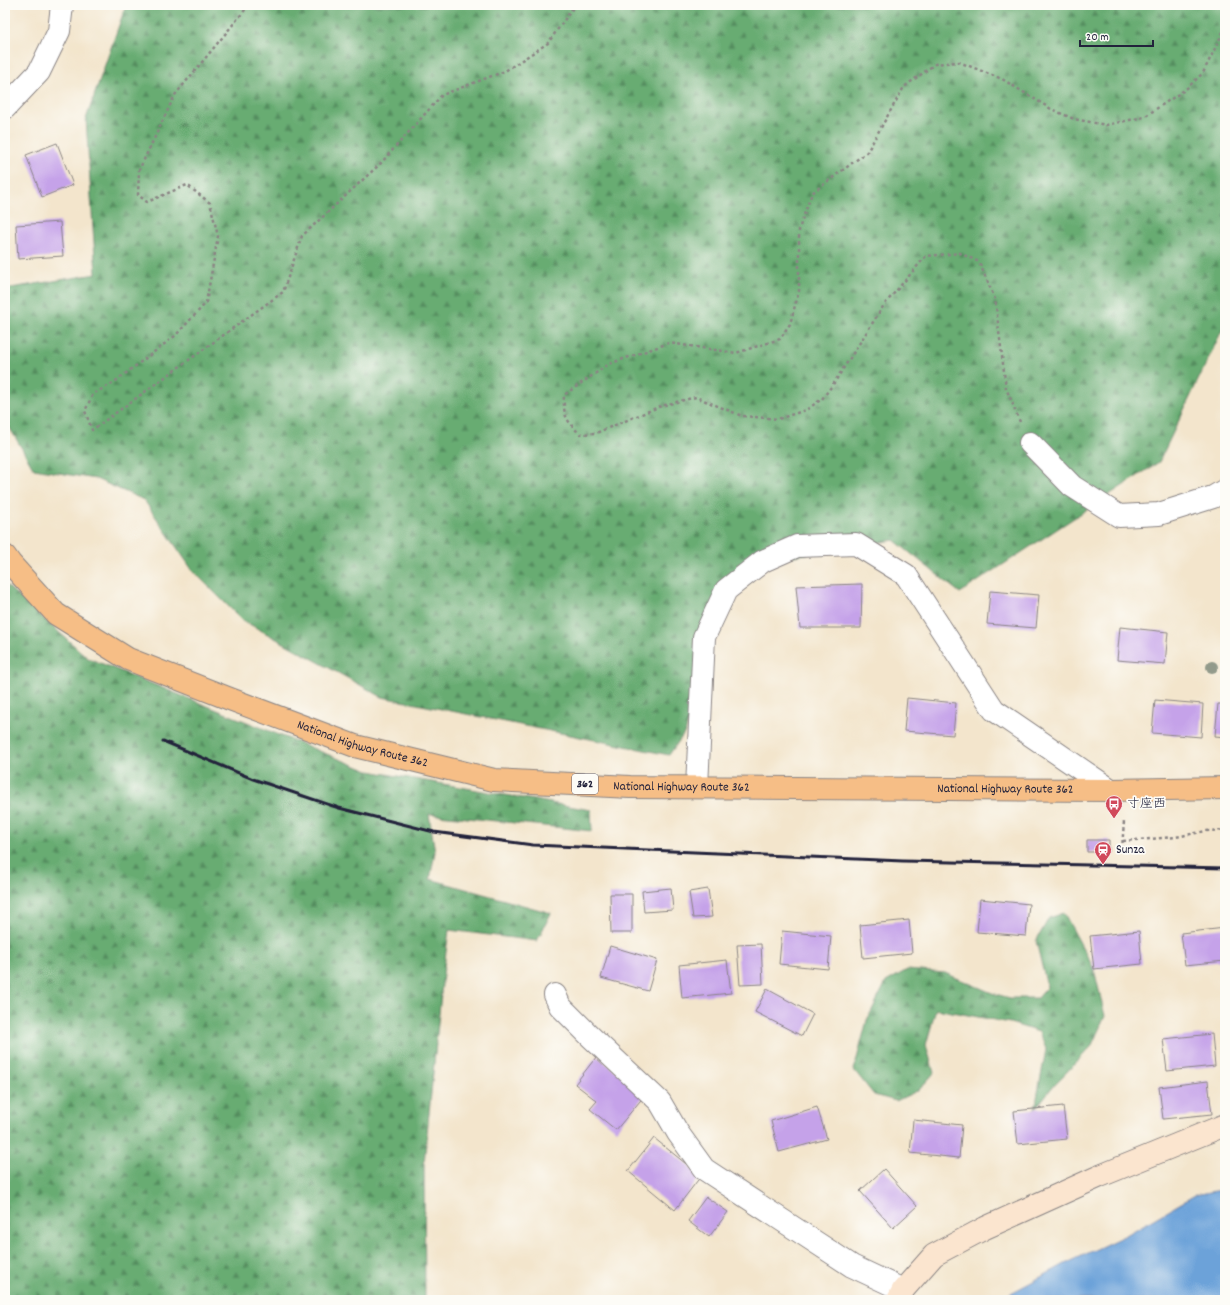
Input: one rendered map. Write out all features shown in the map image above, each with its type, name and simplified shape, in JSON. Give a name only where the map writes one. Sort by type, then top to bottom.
[{"type":"highway","name":"National Highway Route 362","points":[[5,556],[56,614],[128,659],[355,746],[494,780],[630,786],[698,787],[1111,790],[1225,788]]},
{"type":"street","points":[[5,108],[39,72],[59,31],[62,5]]},
{"type":"street","points":[[1030,443],[1072,486],[1119,516],[1159,514],[1213,497],[1225,490]]},
{"type":"street","points":[[698,787],[704,637],[726,590],[763,561],[797,546],[856,544],[906,575],[994,710],[1111,790]]},
{"type":"street","points":[[555,995],[560,1006],[660,1102],[678,1133],[704,1169],[852,1266],[901,1295],[934,1255],[985,1228],[1100,1176],[1225,1125]]},
{"type":"path","points":[[249,5],[175,95],[139,170],[138,195],[147,202],[187,185],[210,203],[218,236],[206,303],[175,336],[113,383],[93,394],[85,411],[92,430],[283,292],[302,236],[381,163],[442,95],[506,71],[548,43],[575,5]]},
{"type":"path","points":[[1030,443],[1006,388],[995,298],[979,262],[960,253],[926,256],[884,305],[834,383],[822,399],[806,410],[778,419],[742,416],[696,397],[661,406],[596,433],[580,434],[567,421],[563,404],[564,395],[609,364],[669,343],[736,353],[780,339],[790,324],[799,292],[799,229],[812,193],[867,152],[904,87],[935,64],[959,62],[1002,78],[1051,109],[1074,118],[1106,124],[1144,117],[1186,89],[1203,73],[1225,28]]},
{"type":"path","points":[[1122,849],[1124,821]]},
{"type":"path","points":[[1123,841],[1176,837],[1206,831],[1225,830]]},
{"type":"green space","points":[[126,5],[1225,5],[1225,324],[1159,462],[960,593],[894,540],[763,561],[704,637],[686,731],[669,755],[382,697],[242,620],[193,571],[144,500],[96,479],[34,469],[5,420],[5,289],[96,274],[86,119]]},
{"type":"green space","points":[[5,584],[88,658],[369,771],[591,810],[592,831],[429,814],[435,852],[430,879],[551,913],[537,941],[449,930],[443,974],[424,1163],[425,1300],[5,1300]]},
{"type":"green space","points":[[1064,913],[1094,969],[1105,1016],[1091,1047],[1054,1085],[1035,1109],[1046,1049],[1039,1032],[1010,1023],[936,1009],[926,1045],[934,1073],[919,1090],[896,1101],[874,1095],[854,1070],[867,1020],[886,982],[907,970],[945,973],[992,993],[1010,998],[1038,998],[1047,987],[1036,941],[1049,918]]},
{"type":"water","points":[[1225,1189],[1225,1300],[998,1300],[1065,1264],[1126,1235],[1195,1195]]},
{"type":"building","points":[[57,143],[73,185],[42,197],[26,155]]},
{"type":"building","points":[[60,222],[63,256],[18,259],[16,225]]},
{"type":"building","points":[[862,584],[861,628],[800,628],[796,586]]},
{"type":"building","points":[[990,591],[1039,595],[1036,628],[987,624]]},
{"type":"building","points":[[1120,627],[1168,632],[1165,664],[1117,660]]},
{"type":"building","points":[[907,698],[956,703],[953,735],[904,731]]},
{"type":"building","points":[[1155,700],[1203,704],[1201,737],[1152,733]]},
{"type":"building","points":[[1218,704],[1225,704],[1225,737],[1215,736]]},
{"type":"building","points":[[1087,840],[1109,840],[1109,852],[1087,852]]},
{"type":"building","points":[[671,888],[673,910],[644,912],[642,891]]},
{"type":"building","points":[[708,889],[712,917],[693,918],[689,892]]},
{"type":"building","points":[[610,894],[632,894],[632,933],[611,933]]},
{"type":"building","points":[[980,899],[1029,904],[1026,936],[977,932]]},
{"type":"building","points":[[909,920],[912,953],[863,958],[860,925]]},
{"type":"building","points":[[1225,928],[1225,961],[1185,965],[1181,933]]},
{"type":"building","points":[[782,931],[831,936],[828,969],[779,964]]},
{"type":"building","points":[[1139,931],[1142,964],[1094,969],[1090,936]]},
{"type":"building","points":[[761,944],[763,984],[740,985],[737,945]]},
{"type":"building","points":[[610,946],[657,960],[648,991],[601,978]]},
{"type":"building","points":[[727,960],[731,993],[682,998],[679,965]]},
{"type":"building","points":[[767,989],[813,1014],[802,1036],[755,1012]]},
{"type":"building","points":[[1212,1034],[1215,1066],[1167,1071],[1163,1039]]},
{"type":"building","points":[[597,1056],[645,1095],[616,1130],[590,1109],[597,1101],[575,1084]]},
{"type":"building","points":[[1208,1081],[1212,1114],[1163,1119],[1159,1087]]},
{"type":"building","points":[[1063,1106],[1067,1139],[1018,1144],[1014,1111]]},
{"type":"building","points":[[817,1107],[827,1139],[779,1152],[771,1121]]},
{"type":"building","points":[[913,1120],[962,1125],[959,1158],[910,1153]]},
{"type":"building","points":[[654,1138],[701,1176],[675,1210],[628,1171]]},
{"type":"building","points":[[884,1169],[917,1206],[893,1228],[860,1191]]},
{"type":"building","points":[[706,1197],[728,1212],[709,1237],[688,1221]]},
{"type":"railway","points":[[163,741],[253,779],[339,808],[434,832],[533,845],[903,861],[1225,868]]},
{"type":"place","name":"寸座西","points":[[1114,819]]},
{"type":"place","name":"Sunza","points":[[1103,865]]}]
